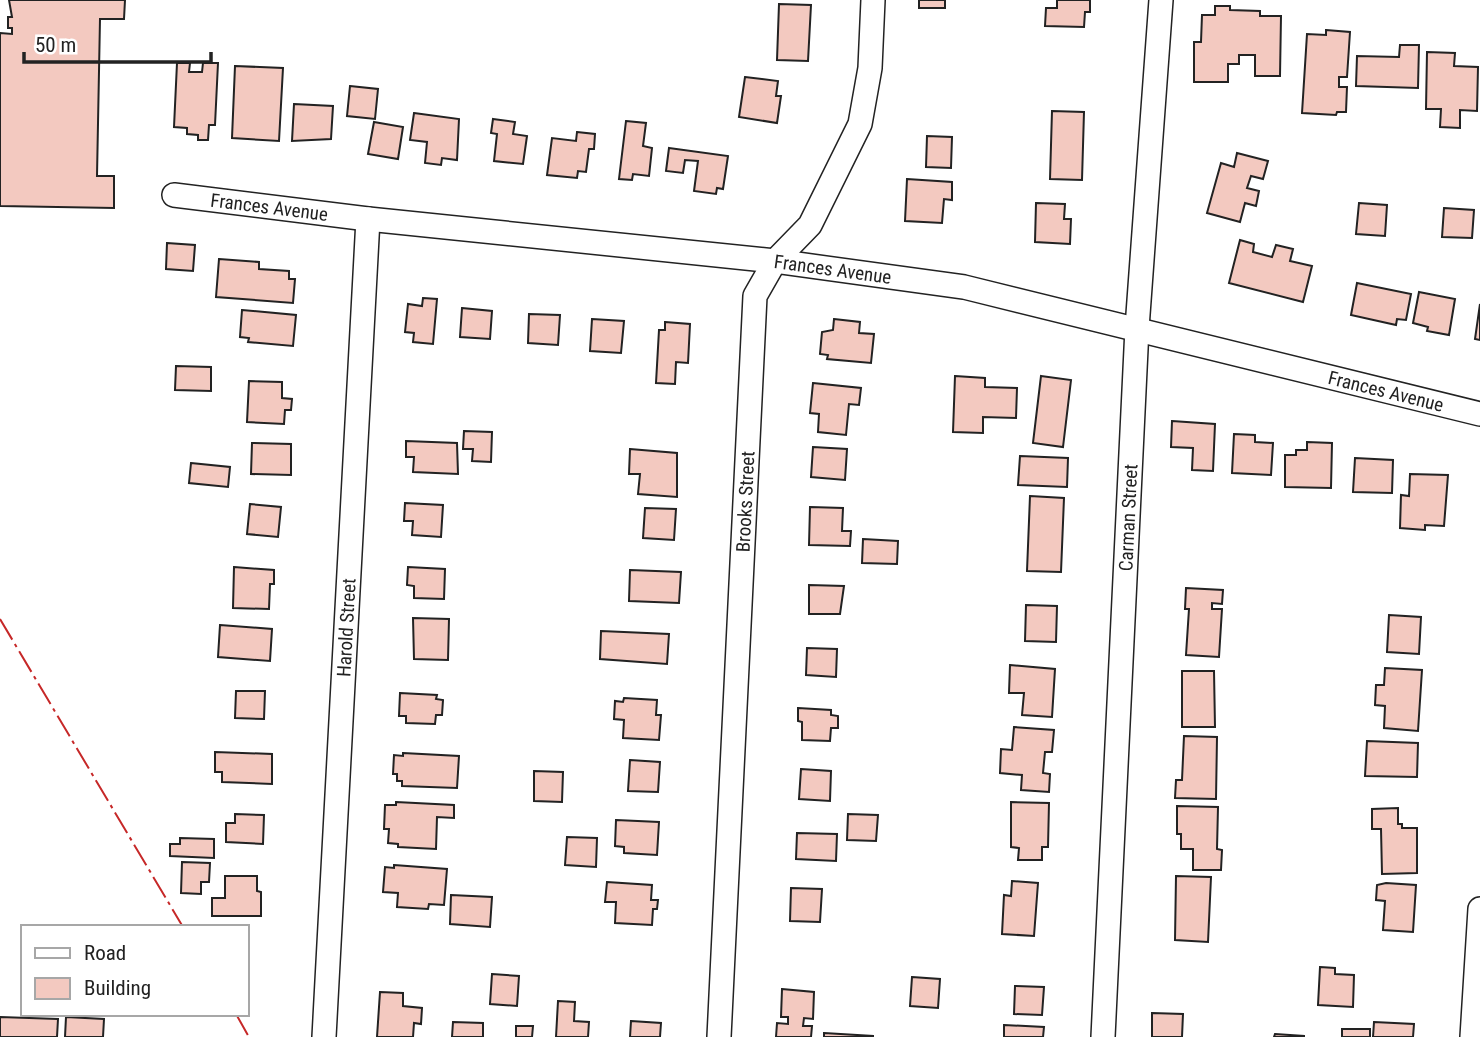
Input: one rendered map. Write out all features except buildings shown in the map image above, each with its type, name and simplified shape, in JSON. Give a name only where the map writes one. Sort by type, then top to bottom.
[{"type":"street","name":"Brooks Street","points":[[719,1037],[755,296],[775,261],[810,225],[860,124],[870,68],[873,0]]},
{"type":"street","name":"Carman Street","points":[[1103,1037],[1138,328],[1161,0]]},
{"type":"street","name":"Frances Avenue","points":[[174,195],[368,219],[775,261],[964,287],[1480,414]]},
{"type":"street","name":"Harold Street","points":[[324,1037],[368,219]]},
{"type":"street","points":[[1472,1037],[1480,909]]},
{"type":"power","points":[[0,619],[182,925]]},
{"type":"power","points":[[237,1016],[249,1037]]}]
